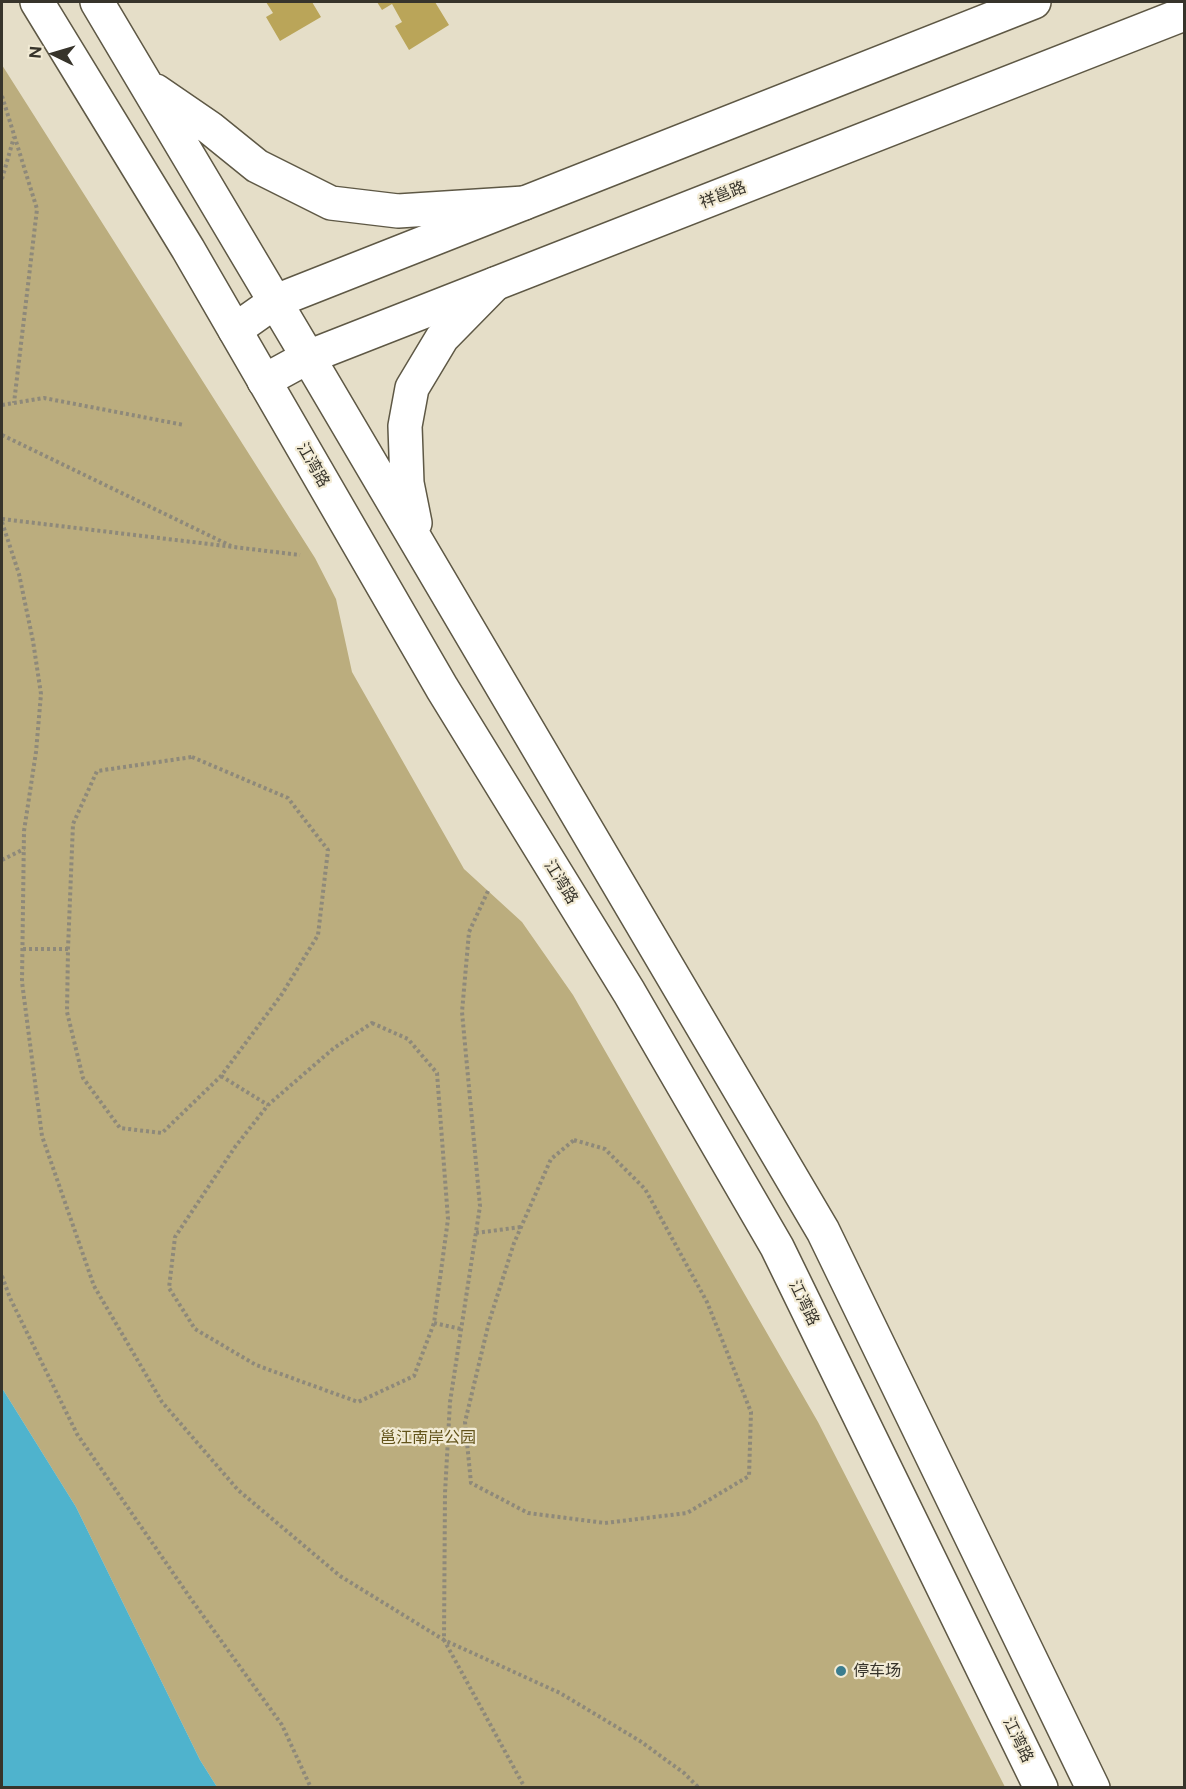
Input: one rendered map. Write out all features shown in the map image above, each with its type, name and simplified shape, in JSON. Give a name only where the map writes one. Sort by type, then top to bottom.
[{"type":"main road","name":"江湾路","points":[[37,2],[182,239],[442,688],[629,992],[777,1247],[1041,1788]]},
{"type":"main road","points":[[97,2],[276,301],[823,1230],[1093,1788]]},
{"type":"main road","points":[[235,330],[276,301],[1034,2]]},
{"type":"main road","name":"祥邕路","points":[[264,381],[308,357],[1185,14]]},
{"type":"main road","points":[[147,85],[210,128],[257,166],[331,203],[399,211],[524,203]]},
{"type":"main road","points":[[419,545],[407,483],[405,426],[412,388],[442,338],[495,284]]},
{"type":"path","points":[[2,96],[37,209],[14,403]]},
{"type":"path","points":[[2,178],[14,137]]},
{"type":"path","points":[[2,405],[44,398],[183,425]]},
{"type":"path","points":[[2,435],[235,547]]},
{"type":"path","points":[[300,555],[2,520],[19,574],[41,694],[36,752],[24,831],[22,982],[42,1136],[94,1286],[162,1402],[238,1490],[340,1576],[444,1640],[560,1693],[640,1741],[684,1773],[699,1788]]},
{"type":"path","points":[[192,757],[288,798],[328,850],[318,935],[282,994],[222,1076],[162,1132],[120,1128],[83,1078],[67,1012],[68,949],[73,824],[97,771],[192,757]]},
{"type":"path","points":[[2,860],[24,849]]},
{"type":"path","points":[[488,891],[469,932],[462,1012],[480,1206],[450,1402],[445,1482],[444,1640],[525,1788]]},
{"type":"path","points":[[23,949],[68,949]]},
{"type":"path","points":[[372,1023],[408,1039],[438,1073],[448,1219],[434,1323],[414,1376],[358,1402],[256,1365],[195,1329],[169,1288],[175,1237],[235,1147],[268,1105],[334,1048],[372,1023]]},
{"type":"path","points":[[222,1076],[268,1105]]},
{"type":"path","points":[[574,1140],[605,1149],[645,1189],[707,1302],[751,1412],[749,1476],[687,1514],[605,1522],[528,1513],[471,1483],[465,1422],[489,1322],[521,1227],[551,1159],[574,1140]]},
{"type":"path","points":[[476,1233],[521,1227]]},
{"type":"path","points":[[2,1276],[10,1298],[77,1434],[282,1725],[311,1788]]},
{"type":"path","points":[[434,1323],[461,1329]]},
{"type":"green space","name":"邕江南岸公园","points":[[2,65],[315,558],[336,599],[352,672],[464,869],[522,922],[573,995],[818,1422],[1005,1787],[217,1787],[200,1760],[76,1507],[2,1388]]},
{"type":"water","points":[[2,1388],[76,1507],[200,1760],[217,1787],[2,1787]]},
{"type":"building","points":[[266,2],[312,2],[321,17],[280,41],[266,17],[273,13]]},
{"type":"building","points":[[377,2],[435,2],[449,25],[409,50],[395,26],[402,22],[392,4],[382,10]]},
{"type":"place","name":"停车场","points":[[841,1671]]}]
